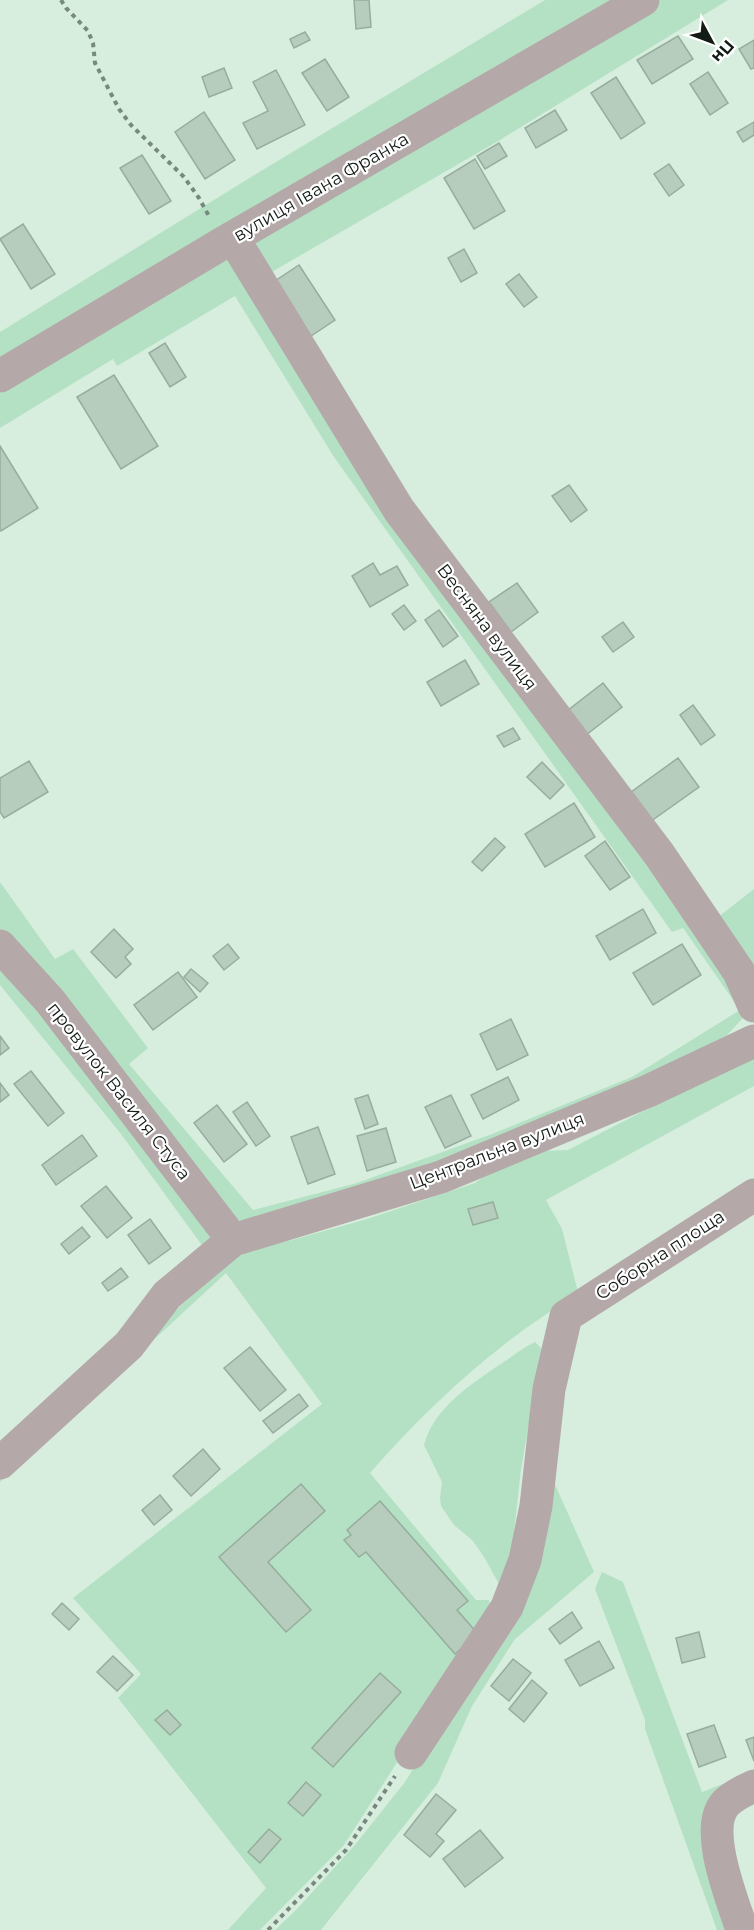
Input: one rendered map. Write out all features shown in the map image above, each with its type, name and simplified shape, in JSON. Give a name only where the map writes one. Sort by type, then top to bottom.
[{"type":"street","name":"вулиця Івана Франка","points":[[0,376],[228,240],[643,0]]},
{"type":"street","name":"Весняна вулиця","points":[[228,240],[399,510],[659,854],[739,972],[754,1006]]},
{"type":"street","name":"провулок Василя Стуса","points":[[0,946],[50,1001],[233,1240]]},
{"type":"street","name":"Центральна вулиця","points":[[233,1240],[441,1177],[648,1091],[754,1041]]},
{"type":"street","name":"Соборна площа","points":[[411,1754],[507,1607],[525,1560],[536,1506],[549,1389],[566,1316],[754,1195]]},
{"type":"street","points":[[0,1462],[129,1345],[167,1295],[233,1240]]},
{"type":"street","points":[[742,1930],[717,1842],[718,1818],[725,1804],[754,1786]]},
{"type":"path","points":[[61,0],[88,31],[93,43],[95,63],[119,109],[131,125],[184,177],[228,240]]},
{"type":"path","points":[[268,1930],[346,1850],[411,1754]]},
{"type":"green space","points":[[545,0],[628,0],[0,365],[0,332]]},
{"type":"green space","points":[[661,0],[728,0],[500,140],[263,277],[248,253],[265,224]]},
{"type":"green space","points":[[229,257],[605,798],[747,1008],[743,1018],[727,1035],[608,1098],[449,1165],[247,1223],[235,1219],[88,1032],[0,930],[0,882],[55,959],[73,949],[148,1048],[129,1064],[253,1210],[357,1183],[492,1134],[632,1077],[740,1010],[683,928],[672,932],[334,457],[235,296],[117,366],[113,359],[0,428],[0,393],[204,265]]},
{"type":"green space","points":[[754,889],[754,990],[712,922]]},
{"type":"green space","points":[[0,962],[215,1241],[204,1248],[121,1134],[0,985]]},
{"type":"green space","points":[[754,1054],[754,1086],[546,1200],[562,1229],[578,1292],[518,1334],[473,1370],[402,1437],[370,1473],[476,1600],[489,1600],[491,1616],[344,1845],[260,1930],[228,1930],[266,1888],[118,1698],[141,1674],[73,1598],[322,1404],[226,1273],[0,1482],[0,1473],[240,1251],[292,1240],[367,1219],[475,1183],[506,1160],[544,1151],[568,1150]]},
{"type":"green space","points":[[535,1342],[542,1349],[521,1469],[511,1560],[500,1586],[473,1541],[454,1525],[441,1506],[442,1482],[424,1445],[436,1420],[454,1399],[465,1389]]},
{"type":"green space","points":[[549,1471],[594,1572],[515,1639],[472,1706],[438,1783],[321,1930],[275,1930],[354,1846],[405,1782],[446,1716]]},
{"type":"green space","points":[[602,1572],[623,1582],[702,1792],[754,1772],[714,1806],[734,1930],[717,1930],[645,1729],[645,1720],[595,1589]]},
{"type":"building","points":[[354,0],[369,0],[371,27],[356,29]]},
{"type":"building","points":[[305,32],[310,40],[294,48],[290,39]]},
{"type":"building","points":[[678,36],[693,59],[652,84],[637,60]]},
{"type":"building","points":[[754,40],[754,68],[751,69],[739,49]]},
{"type":"building","points":[[325,59],[349,97],[327,111],[302,73]]},
{"type":"building","points":[[224,68],[232,88],[209,97],[202,77]]},
{"type":"building","points":[[276,70],[305,125],[257,149],[243,123],[268,111],[253,82]]},
{"type":"building","points":[[708,72],[728,103],[710,115],[690,84]]},
{"type":"building","points":[[616,77],[645,123],[621,139],[591,93]]},
{"type":"building","points":[[555,110],[567,130],[536,148],[525,128]]},
{"type":"building","points":[[204,112],[235,160],[205,179],[175,132]]},
{"type":"building","points":[[754,122],[754,135],[743,142],[737,132]]},
{"type":"building","points":[[499,143],[507,156],[485,169],[477,156]]},
{"type":"building","points":[[142,155],[171,201],[149,214],[120,168]]},
{"type":"building","points":[[475,159],[505,211],[474,229],[444,178]]},
{"type":"building","points":[[669,164],[684,185],[669,196],[654,174]]},
{"type":"building","points":[[23,224],[55,274],[31,289],[0,239]]},
{"type":"building","points":[[464,249],[477,273],[461,282],[448,258]]},
{"type":"building","points":[[299,265],[335,320],[308,338],[272,283]]},
{"type":"building","points":[[519,274],[537,297],[524,307],[506,284]]},
{"type":"building","points":[[165,343],[186,377],[170,387],[149,353]]},
{"type":"building","points":[[114,375],[158,446],[121,469],[77,397]]},
{"type":"building","points":[[0,446],[38,508],[1,531],[0,529]]},
{"type":"building","points":[[569,485],[587,510],[571,522],[552,496]]},
{"type":"building","points":[[373,563],[380,575],[397,566],[408,585],[370,607],[352,576]]},
{"type":"building","points":[[517,583],[538,612],[511,632],[489,602]]},
{"type":"building","points":[[404,605],[416,621],[404,630],[392,614]]},
{"type":"building","points":[[439,610],[458,636],[443,647],[425,620]]},
{"type":"building","points":[[623,622],[634,637],[613,652],[602,637]]},
{"type":"building","points":[[465,660],[479,684],[441,706],[427,682]]},
{"type":"building","points":[[603,683],[622,707],[586,735],[567,711]]},
{"type":"building","points":[[693,705],[715,735],[701,745],[680,715]]},
{"type":"building","points":[[513,728],[520,739],[504,747],[497,736]]},
{"type":"building","points":[[678,758],[699,787],[647,824],[627,795]]},
{"type":"building","points":[[29,761],[48,792],[4,818],[0,812],[0,778]]},
{"type":"building","points":[[542,762],[564,785],[550,799],[527,777]]},
{"type":"building","points":[[574,803],[595,837],[545,867],[525,834]]},
{"type":"building","points":[[495,838],[505,847],[482,871],[472,862]]},
{"type":"building","points":[[605,841],[630,877],[610,890],[585,856]]},
{"type":"building","points":[[643,909],[656,933],[610,960],[596,936]]},
{"type":"building","points":[[114,929],[133,949],[125,957],[131,964],[116,978],[91,952]]},
{"type":"building","points":[[228,944],[239,958],[224,970],[213,956]]},
{"type":"building","points":[[682,944],[701,975],[653,1005],[633,973]]},
{"type":"building","points":[[191,969],[208,983],[200,992],[184,977]]},
{"type":"building","points":[[178,972],[197,997],[153,1030],[134,1005]]},
{"type":"building","points":[[511,1019],[528,1055],[497,1070],[480,1034]]},
{"type":"building","points":[[0,1036],[9,1048],[0,1055]]},
{"type":"building","points":[[31,1071],[64,1113],[48,1126],[14,1084]]},
{"type":"building","points":[[508,1077],[519,1100],[483,1119],[471,1095]]},
{"type":"building","points":[[0,1083],[9,1095],[0,1102]]},
{"type":"building","points":[[368,1095],[378,1124],[365,1129],[355,1099]]},
{"type":"building","points":[[451,1095],[471,1136],[445,1148],[425,1107]]},
{"type":"building","points":[[247,1102],[270,1136],[256,1146],[233,1112]]},
{"type":"building","points":[[217,1105],[247,1144],[224,1162],[194,1123]]},
{"type":"building","points":[[318,1127],[335,1174],[308,1184],[291,1137]]},
{"type":"building","points":[[386,1128],[396,1162],[367,1171],[357,1136]]},
{"type":"building","points":[[82,1135],[97,1156],[56,1185],[42,1165]]},
{"type":"building","points":[[106,1186],[132,1218],[107,1238],[81,1206]]},
{"type":"building","points":[[493,1202],[498,1218],[473,1225],[468,1209]]},
{"type":"building","points":[[150,1219],[171,1248],[149,1264],[128,1235]]},
{"type":"building","points":[[82,1227],[90,1237],[69,1254],[61,1244]]},
{"type":"building","points":[[121,1268],[128,1277],[108,1291],[102,1283]]},
{"type":"building","points":[[250,1347],[286,1390],[260,1411],[224,1368]]},
{"type":"building","points":[[299,1394],[308,1406],[273,1433],[263,1421]]},
{"type":"building","points":[[203,1449],[220,1469],[191,1496],[173,1476]]},
{"type":"building","points":[[301,1484],[325,1511],[268,1562],[311,1610],[286,1632],[219,1557]]},
{"type":"building","points":[[160,1495],[172,1510],[154,1525],[142,1510]]},
{"type":"building","points":[[380,1501],[468,1601],[457,1610],[478,1634],[455,1654],[366,1552],[359,1557],[344,1540],[351,1535],[347,1530]]},
{"type":"building","points":[[62,1603],[79,1619],[69,1630],[52,1614]]},
{"type":"building","points":[[572,1612],[582,1628],[560,1644],[549,1629]]},
{"type":"building","points":[[699,1632],[705,1657],[682,1663],[676,1638]]},
{"type":"building","points":[[599,1641],[614,1668],[580,1686],[565,1660]]},
{"type":"building","points":[[113,1656],[133,1675],[117,1691],[97,1672]]},
{"type":"building","points":[[513,1659],[531,1673],[509,1701],[491,1686]]},
{"type":"building","points":[[380,1673],[401,1692],[333,1767],[312,1748]]},
{"type":"building","points":[[532,1680],[547,1693],[524,1722],[509,1709]]},
{"type":"building","points":[[167,1710],[181,1725],[170,1735],[155,1720]]},
{"type":"building","points":[[714,1725],[726,1757],[699,1767],[687,1734]]},
{"type":"building","points":[[754,1737],[754,1761],[746,1740]]},
{"type":"building","points":[[306,1782],[321,1795],[303,1816],[288,1803]]},
{"type":"building","points":[[436,1794],[456,1810],[436,1834],[444,1841],[430,1857],[404,1835]]},
{"type":"building","points":[[269,1829],[281,1839],[260,1863],[248,1852]]},
{"type":"building","points":[[480,1830],[503,1858],[465,1887],[443,1859]]}]
